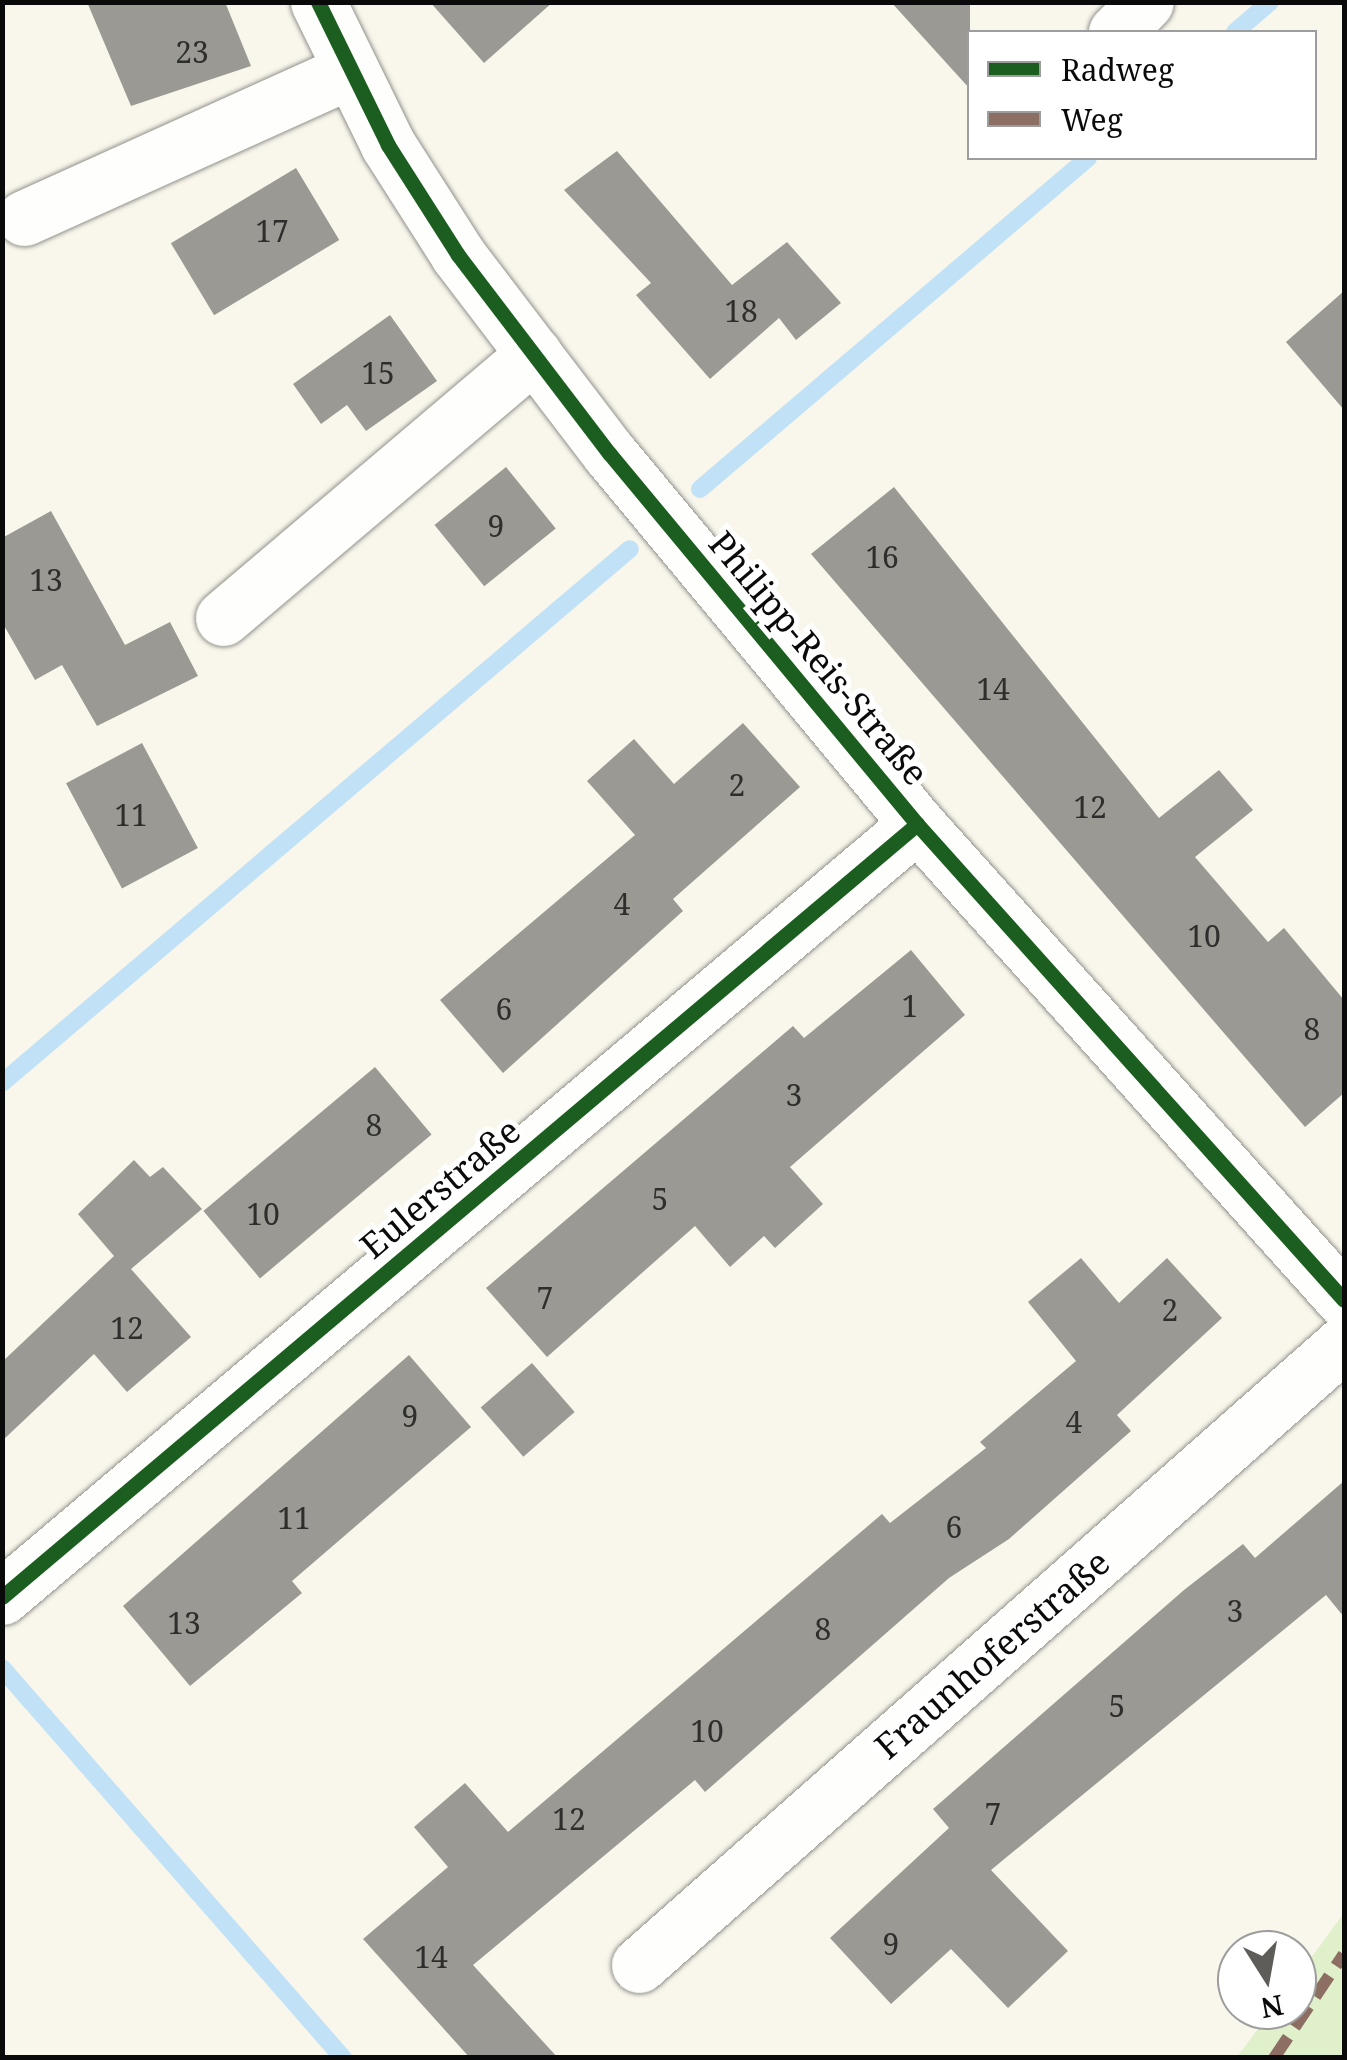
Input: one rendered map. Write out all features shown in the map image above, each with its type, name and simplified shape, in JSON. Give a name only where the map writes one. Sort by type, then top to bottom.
[{"type":"street","name":"Philipp-Reis-Straße","points":[[318,2],[350,71],[458,255],[660,514],[917,824],[1344,1300]]},
{"type":"street","points":[[1118,30],[1146,2]]},
{"type":"street","points":[[24,218],[350,71]]},
{"type":"street","points":[[223,618],[534,354]]},
{"type":"street","name":"Eulerstraße","points":[[2,1597],[917,824]]},
{"type":"street","name":"Fraunhoferstraße","points":[[639,1965],[1344,1343]]},
{"type":"green space","points":[[1344,1913],[1344,2057],[1237,2057],[1257,2030],[1317,2030],[1317,1950]]},
{"type":"building","points":[[87,2],[225,2],[251,66],[131,106]]},
{"type":"building","points":[[430,2],[553,2],[484,63]]},
{"type":"building","points":[[891,2],[970,2],[967,86]]},
{"type":"building","points":[[617,151],[732,285],[787,242],[841,303],[796,340],[779,318],[710,379],[636,295],[651,283],[564,190]]},
{"type":"building","points":[[296,168],[339,240],[214,315],[171,243]]},
{"type":"building","points":[[1344,291],[1344,410],[1286,342]]},
{"type":"building","points":[[390,315],[437,381],[366,431],[347,405],[321,424],[293,384]]},
{"type":"building","points":[[506,467],[556,528],[484,586],[435,525]]},
{"type":"building","points":[[894,487],[1159,818],[1219,770],[1253,810],[1195,857],[1268,942],[1284,928],[1344,1000],[1344,1093],[1305,1127],[811,554]]},
{"type":"building","points":[[51,511],[125,645],[170,622],[198,676],[97,726],[62,665],[35,680],[2,622],[2,538]]},
{"type":"building","points":[[743,723],[800,787],[673,899],[683,911],[503,1073],[440,1000],[635,835],[587,781],[634,739],[674,784]]},
{"type":"building","points":[[142,743],[198,848],[122,888],[66,783]]},
{"type":"building","points":[[911,950],[965,1015],[790,1167],[823,1204],[775,1248],[764,1236],[730,1267],[695,1226],[547,1357],[486,1288],[793,1026],[804,1038]]},
{"type":"building","points":[[375,1067],[432,1134],[260,1278],[203,1211]]},
{"type":"building","points":[[134,1160],[150,1177],[163,1167],[202,1209],[131,1269],[191,1337],[127,1392],[94,1354],[2,1441],[2,1362],[114,1256],[78,1214]]},
{"type":"building","points":[[1081,1258],[1119,1303],[1167,1258],[1222,1318],[1117,1415],[1131,1431],[1009,1539],[949,1578],[705,1792],[695,1780],[473,1965],[558,2058],[470,2058],[363,1939],[448,1867],[414,1827],[465,1783],[508,1832],[882,1514],[890,1523],[986,1448],[980,1442],[1076,1361],[1028,1302]]},
{"type":"building","points":[[409,1355],[471,1427],[292,1581],[302,1593],[190,1686],[123,1606]]},
{"type":"building","points":[[532,1363],[575,1412],[523,1457],[481,1408]]},
{"type":"building","points":[[1344,1481],[1344,1617],[1326,1595],[991,1870],[1068,1951],[1008,2008],[951,1949],[891,2004],[830,1938],[949,1828],[933,1809],[1184,1590],[1243,1544],[1255,1558]]},
{"type":"waterway","points":[[1237,30],[1270,2]]},
{"type":"waterway","points":[[700,489],[1086,160]]},
{"type":"waterway","points":[[2,1083],[630,549]]},
{"type":"waterway","points":[[2,1668],[343,2058]]},
{"type":"marked path","points":[[1274,2058],[1344,1954]]},
{"type":"cycle path","points":[[318,2],[388,145],[458,255],[609,453],[917,824],[1344,1300]]},
{"type":"cycle path","points":[[2,1597],[917,824]]}]
